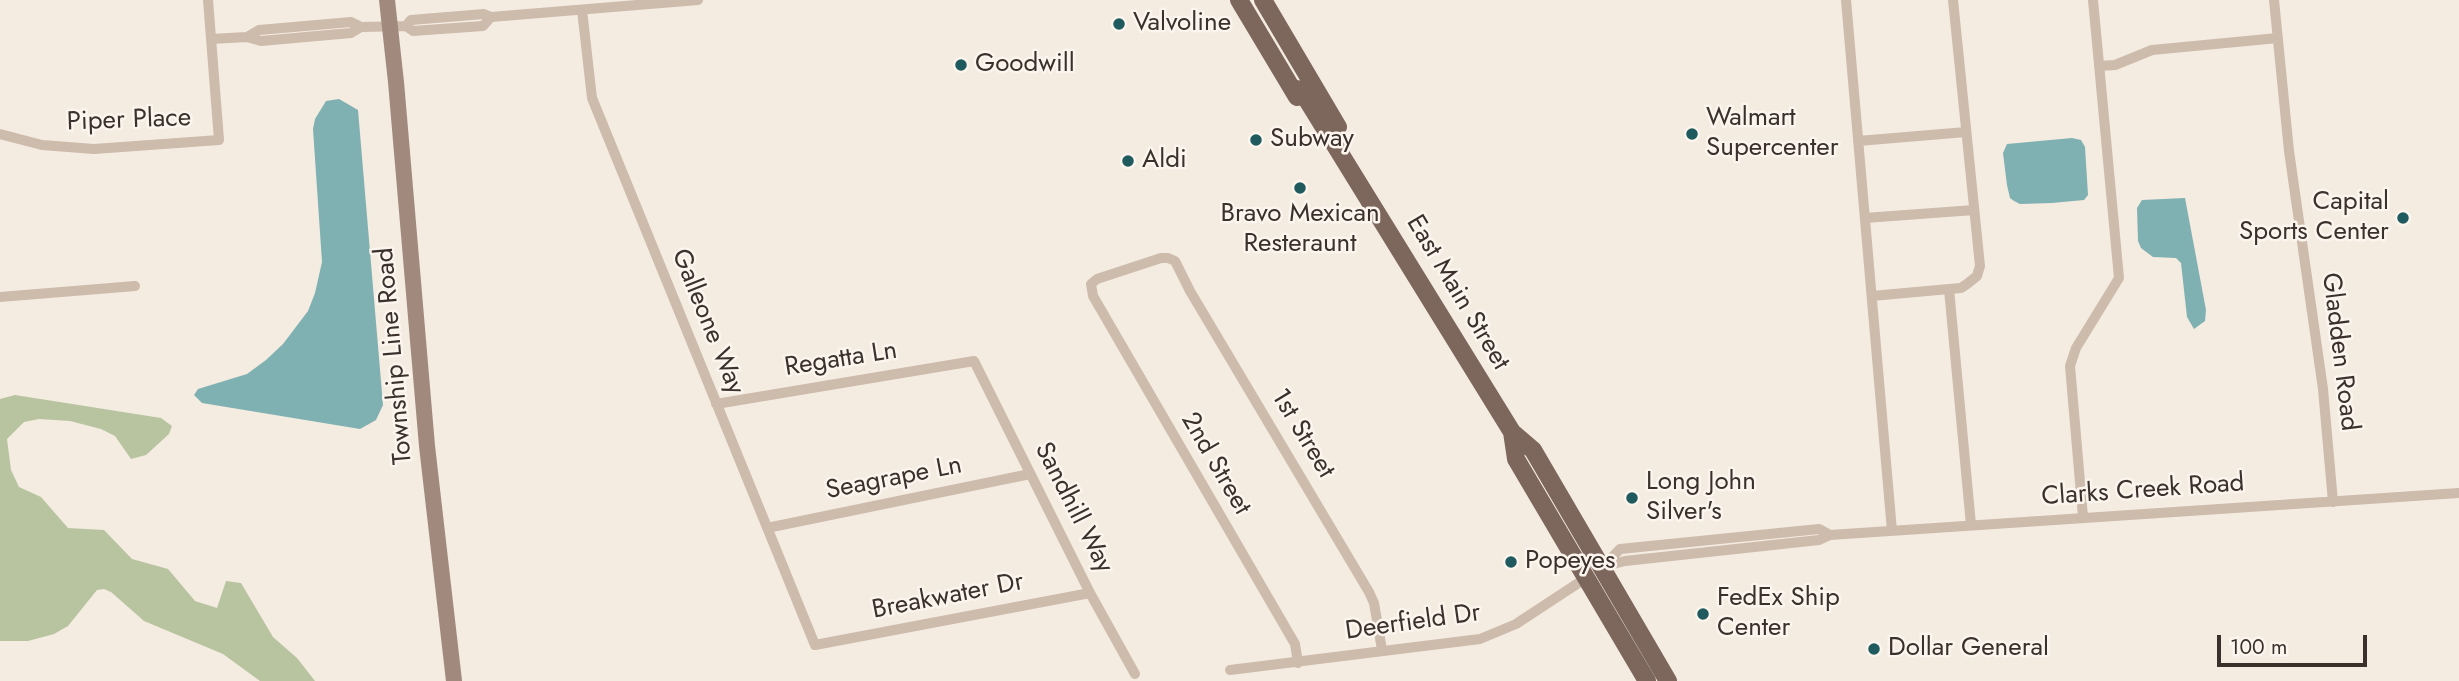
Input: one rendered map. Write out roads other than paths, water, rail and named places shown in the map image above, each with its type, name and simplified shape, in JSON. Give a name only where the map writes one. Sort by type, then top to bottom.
[{"type":"main road","points":[[1239,0],[1292,88],[1301,90],[1358,180]]},
{"type":"main road","name":"East Main Street","points":[[1262,0],[1360,164],[1358,180],[1511,432],[1516,459],[1668,681]]},
{"type":"main road","name":"East Main Street","points":[[1595,572],[1647,681]]},
{"type":"street","points":[[208,0],[211,38],[247,37],[261,41],[351,33],[361,27],[398,26],[411,20],[484,14],[491,17],[698,0]]},
{"type":"street","name":"Township Line Road","points":[[387,0],[398,26],[427,446],[454,681]]},
{"type":"street","points":[[1846,0],[1892,531]]},
{"type":"street","points":[[1872,296],[1961,288],[1977,276],[1980,266],[1953,0]]},
{"type":"street","points":[[2082,517],[2070,366],[2076,348],[2119,278],[2093,0]]},
{"type":"street","name":"Gladden Road","points":[[2274,0],[2291,171],[2323,388],[2333,502]]},
{"type":"street","name":"Galleone Way","points":[[582,10],[592,98],[815,645]]},
{"type":"street","name":"Piper Place","points":[[0,134],[41,145],[94,149],[219,140],[211,38]]},
{"type":"street","points":[[2099,66],[2115,65],[2152,50],[2278,38]]},
{"type":"street","points":[[1858,141],[1966,132]]},
{"type":"street","points":[[1865,218],[1974,209]]},
{"type":"street","name":"1st Street","points":[[1091,289],[1091,284],[1097,279],[1161,258],[1175,261],[1190,291],[1369,592],[1374,603],[1382,650]]},
{"type":"street","points":[[0,297],[135,286]]},
{"type":"street","name":"2nd Street","points":[[1091,289],[1156,408],[1295,644],[1298,663]]},
{"type":"street","points":[[1949,289],[1971,525]]},
{"type":"street","name":"Regatta Ln","points":[[716,404],[974,361]]},
{"type":"street","name":"Sandhill Way","points":[[974,361],[1090,593],[1135,674]]},
{"type":"street","name":"Seagrape Ln","points":[[767,528],[1031,474]]},
{"type":"street","name":"Clarks Creek Road","points":[[1595,572],[1625,561],[1819,540],[1830,535],[2459,493]]},
{"type":"street","name":"Deerfield Dr","points":[[1230,670],[1450,644],[1491,636],[1516,624],[1595,572]]},
{"type":"street","name":"Breakwater Dr","points":[[815,645],[1090,593]]},
{"type":"water","points":[[339,99],[358,110],[383,405],[376,420],[360,429],[202,403],[194,395],[198,389],[247,374],[283,344],[308,311],[322,262],[313,129],[315,119],[326,101]]},
{"type":"water","points":[[2072,138],[2081,140],[2085,147],[2088,195],[2084,200],[2020,204],[2010,198],[2003,153],[2007,144]]},
{"type":"water","points":[[2185,198],[2206,310],[2205,321],[2194,329],[2187,317],[2181,263],[2176,258],[2153,257],[2141,248],[2138,241],[2137,208],[2142,200]]},
{"type":"place","name":"Valvoline","points":[[1119,24]]},
{"type":"place","name":"Goodwill","points":[[961,65]]},
{"type":"place","name":"Walmart Supercenter","points":[[1692,134]]},
{"type":"place","name":"Subway","points":[[1256,140]]},
{"type":"place","name":"Aldi","points":[[1128,161]]},
{"type":"place","name":"Bravo Mexican Resteraunt","points":[[1300,188]]},
{"type":"place","name":"Capital Sports Center","points":[[2403,218]]},
{"type":"place","name":"Long John Silver's","points":[[1632,498]]},
{"type":"place","name":"Popeyes","points":[[1511,562]]},
{"type":"place","name":"FedEx Ship Center","points":[[1703,614]]},
{"type":"place","name":"Dollar General","points":[[1874,649]]}]
